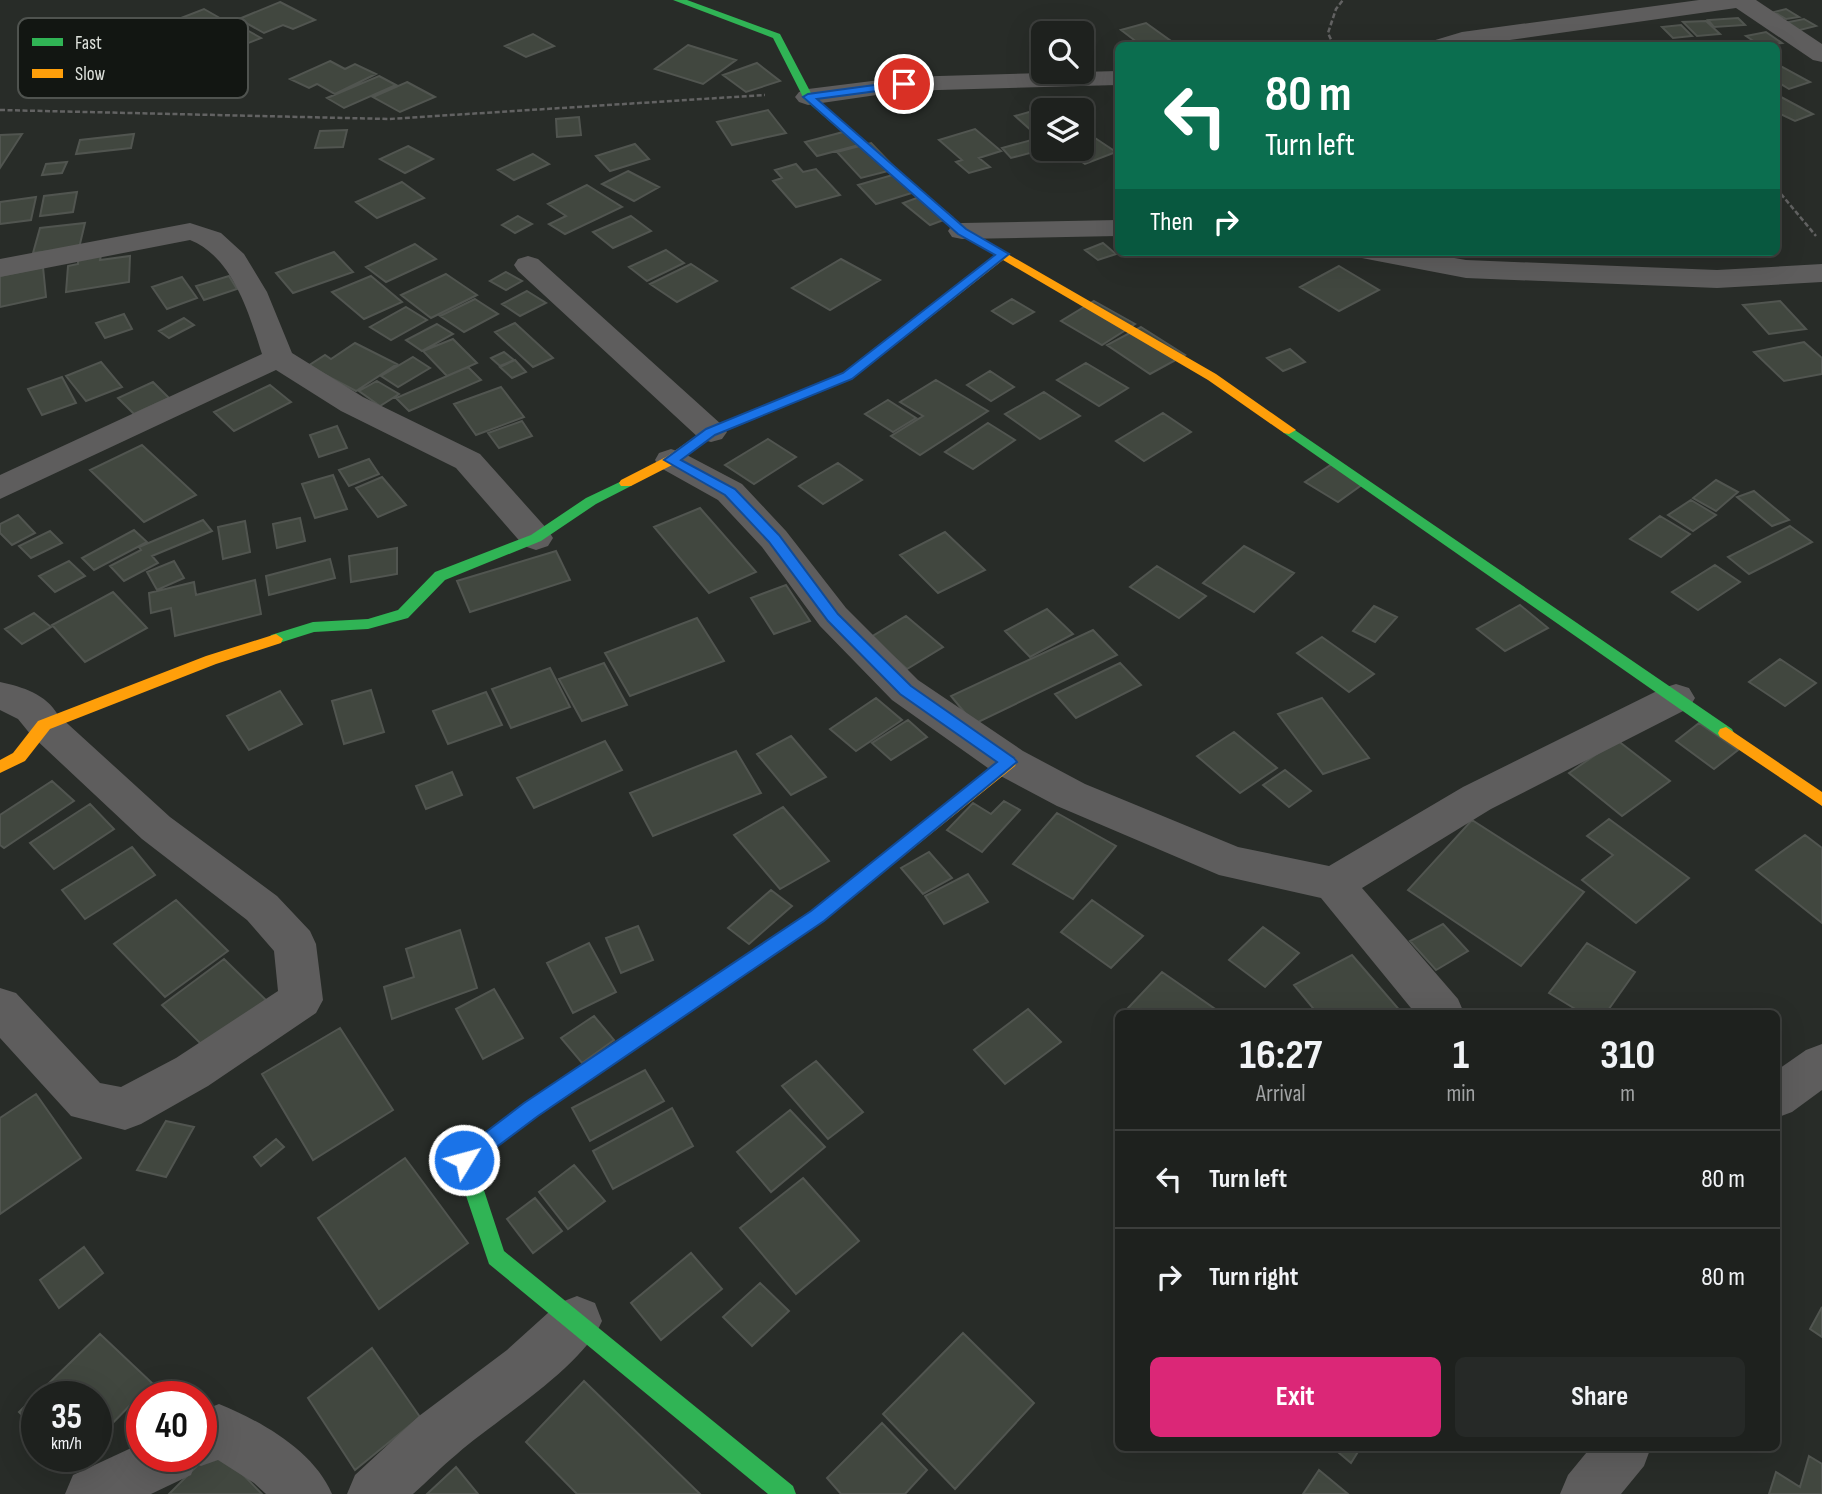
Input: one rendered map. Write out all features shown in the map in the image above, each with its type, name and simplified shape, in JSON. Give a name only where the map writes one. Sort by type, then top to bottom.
[{"type":"street","points":[[678,0],[777,36],[808,97],[962,232],[1212,377],[1822,800]]},
{"type":"street","points":[[1453,42],[1702,7],[1728,3],[1730,0]]},
{"type":"street","points":[[1740,0],[1822,55]]},
{"type":"street","points":[[808,97],[904,84],[1115,78]]},
{"type":"street","points":[[962,232],[1115,228]]},
{"type":"street","points":[[0,268],[190,231],[212,239],[233,260],[261,306],[278,358],[352,404],[468,460],[536,538]]},
{"type":"street","points":[[0,767],[19,757],[44,725],[211,660],[313,627],[368,624],[403,614],[440,576],[536,538],[591,501],[671,460],[710,432],[848,376],[1003,254]]},
{"type":"street","points":[[1394,256],[1466,269],[1717,279],[1822,273]]},
{"type":"street","points":[[528,265],[710,432]]},
{"type":"street","points":[[6,475],[278,358]]},
{"type":"street","points":[[671,460],[730,492],[774,538],[833,617],[905,690],[1009,762],[1071,795],[1233,863],[1334,884],[1439,1010]]},
{"type":"street","points":[[0,696],[11,698],[39,714],[44,725],[156,828],[262,908],[295,944],[301,1000],[192,1072],[125,1109],[87,1101],[0,1007]]},
{"type":"street","points":[[1334,884],[1478,797],[1676,698]]},
{"type":"street","points":[[785,1494],[496,1256],[464,1160],[531,1110],[817,916],[1009,762]]},
{"type":"street","points":[[1780,1094],[1822,1064]]},
{"type":"street","points":[[374,1494],[438,1435],[525,1368],[577,1321]]},
{"type":"street","points":[[217,1431],[272,1464],[305,1494]]},
{"type":"street","points":[[1587,1494],[1622,1451]]},
{"type":"street","points":[[92,1494],[138,1472]]},
{"type":"path","points":[[1332,42],[1328,33],[1336,9],[1343,0]]},
{"type":"path","points":[[0,110],[390,119],[811,92],[808,97]]},
{"type":"path","points":[[1780,193],[1822,244]]},
{"type":"building","points":[[280,2],[315,20],[293,29],[283,25],[264,33],[248,24],[248,18],[241,18]]},
{"type":"building","points":[[204,9],[220,18],[181,18]]},
{"type":"building","points":[[1786,9],[1799,17],[1786,19],[1774,12]]},
{"type":"building","points":[[1738,18],[1745,25],[1714,27],[1708,20]]},
{"type":"building","points":[[1804,19],[1816,26],[1796,31],[1784,23]]},
{"type":"building","points":[[1706,21],[1720,34],[1697,36],[1683,22]]},
{"type":"building","points":[[1146,23],[1171,41],[1137,42],[1121,30]]},
{"type":"building","points":[[1681,25],[1692,36],[1673,38],[1662,27]]},
{"type":"building","points":[[248,31],[261,38],[248,43]]},
{"type":"building","points":[[1766,32],[1782,43],[1755,42],[1746,36]]},
{"type":"building","points":[[533,34],[554,46],[526,57],[505,46]]},
{"type":"building","points":[[688,45],[736,60],[703,84],[655,69]]},
{"type":"building","points":[[330,61],[345,69],[355,64],[376,74],[335,94],[317,84],[309,88],[290,79]]},
{"type":"building","points":[[757,63],[780,81],[746,92],[723,75]]},
{"type":"building","points":[[1780,66],[1810,82],[1789,89],[1780,83]]},
{"type":"building","points":[[379,76],[396,85],[344,108],[327,98]]},
{"type":"building","points":[[407,82],[435,97],[400,112],[373,97]]},
{"type":"building","points":[[1780,97],[1813,114],[1795,121],[1780,114]]},
{"type":"building","points":[[768,110],[786,133],[732,145],[717,122]]},
{"type":"building","points":[[1031,111],[1031,130],[1015,116]]},
{"type":"building","points":[[579,117],[581,135],[557,137],[556,119]]},
{"type":"building","points":[[975,129],[1001,151],[979,158],[990,167],[969,173],[956,162],[962,160],[939,140]]},
{"type":"building","points":[[347,130],[343,147],[315,148],[320,131]]},
{"type":"building","points":[[847,131],[859,145],[817,156],[805,142]]},
{"type":"building","points":[[22,134],[0,168],[0,135]]},
{"type":"building","points":[[134,134],[131,148],[76,154],[80,140]]},
{"type":"building","points":[[1094,137],[1115,151],[1094,161]]},
{"type":"building","points":[[1031,140],[1031,153],[1011,158],[1002,148]]},
{"type":"building","points":[[871,143],[896,169],[861,178],[837,152]]},
{"type":"building","points":[[635,144],[649,159],[610,171],[596,156]]},
{"type":"building","points":[[408,146],[433,159],[405,173],[380,159]]},
{"type":"building","points":[[533,154],[549,164],[514,180],[498,170]]},
{"type":"building","points":[[67,162],[62,173],[42,175],[46,164]]},
{"type":"building","points":[[796,164],[803,172],[816,169],[840,195],[796,207],[773,181],[782,178],[775,170]]},
{"type":"building","points":[[628,171],[659,187],[634,201],[602,184]]},
{"type":"building","points":[[899,173],[918,191],[876,204],[858,185]]},
{"type":"building","points":[[402,182],[424,198],[377,218],[356,202]]},
{"type":"building","points":[[587,185],[622,207],[565,234],[549,224],[566,216],[548,204]]},
{"type":"building","points":[[77,192],[73,212],[40,216],[44,196]]},
{"type":"building","points":[[925,195],[952,217],[930,225],[903,203]]},
{"type":"building","points":[[36,197],[31,220],[0,224],[0,202]]},
{"type":"building","points":[[518,216],[532,224],[515,233],[502,225]]},
{"type":"building","points":[[631,216],[651,231],[613,248],[593,232]]},
{"type":"building","points":[[85,223],[79,248],[33,253],[40,228]]},
{"type":"building","points":[[1103,243],[1115,254],[1098,260],[1085,250]]},
{"type":"building","points":[[415,244],[436,259],[386,282],[366,267]]},
{"type":"building","points":[[666,250],[684,263],[647,281],[629,267]]},
{"type":"building","points":[[334,252],[353,272],[293,293],[276,273]]},
{"type":"building","points":[[101,255],[100,260],[130,256],[129,282],[66,292],[68,266],[78,264],[78,259]]},
{"type":"building","points":[[841,259],[880,280],[830,310],[792,288]]},
{"type":"building","points":[[691,264],[717,281],[677,302],[650,284]]},
{"type":"building","points":[[1339,266],[1379,290],[1339,311],[1300,287]]},
{"type":"building","points":[[43,267],[46,297],[0,307],[0,276]]},
{"type":"building","points":[[506,272],[522,281],[506,290],[490,281]]},
{"type":"building","points":[[446,274],[477,295],[431,318],[401,295]]},
{"type":"building","points":[[229,276],[237,289],[204,300],[196,286]]},
{"type":"building","points":[[371,276],[402,302],[364,319],[332,292]]},
{"type":"building","points":[[182,277],[197,298],[167,309],[152,287]]},
{"type":"building","points":[[527,291],[546,303],[520,316],[502,304]]},
{"type":"building","points":[[475,299],[498,314],[464,332],[440,316]]},
{"type":"building","points":[[1012,299],[1034,312],[1013,324],[992,311]]},
{"type":"building","points":[[1094,301],[1135,324],[1102,345],[1061,321]]},
{"type":"building","points":[[1780,301],[1806,329],[1769,334],[1743,305]]},
{"type":"building","points":[[406,307],[427,320],[391,340],[370,327]]},
{"type":"building","points":[[124,314],[132,329],[105,338],[96,323]]},
{"type":"building","points":[[184,318],[194,325],[169,338],[159,331]]},
{"type":"building","points":[[515,323],[553,358],[533,367],[495,332]]},
{"type":"building","points":[[437,324],[453,334],[422,351],[406,340]]},
{"type":"building","points":[[1141,327],[1185,355],[1150,374],[1107,345]]},
{"type":"building","points":[[453,339],[477,363],[447,376],[423,351]]},
{"type":"building","points":[[1804,342],[1822,358],[1822,374],[1784,381],[1754,352]]},
{"type":"building","points":[[355,343],[397,364],[356,391],[308,366],[325,355],[331,359]]},
{"type":"building","points":[[1290,349],[1305,362],[1283,371],[1267,358]]},
{"type":"building","points":[[504,352],[514,360],[500,366],[491,358]]},
{"type":"building","points":[[413,357],[430,368],[398,387],[381,376]]},
{"type":"building","points":[[515,360],[526,372],[512,378],[500,367]]},
{"type":"building","points":[[101,362],[122,387],[86,401],[66,376]]},
{"type":"building","points":[[1086,363],[1128,388],[1099,406],[1057,380]]},
{"type":"building","points":[[468,367],[481,380],[409,411],[396,398]]},
{"type":"building","points":[[990,371],[1014,387],[991,401],[967,385]]},
{"type":"building","points":[[62,377],[76,403],[42,415],[28,389]]},
{"type":"building","points":[[936,380],[988,411],[920,455],[891,436],[923,416],[900,402]]},
{"type":"building","points":[[377,381],[399,394],[380,406],[359,391]]},
{"type":"building","points":[[153,382],[169,398],[134,414],[118,398]]},
{"type":"building","points":[[270,385],[291,402],[234,431],[214,412]]},
{"type":"building","points":[[501,387],[524,417],[476,435],[454,404]]},
{"type":"building","points":[[1044,392],[1080,416],[1040,439],[1005,414]]},
{"type":"building","points":[[888,400],[916,418],[893,432],[865,414]]},
{"type":"building","points":[[1163,413],[1191,432],[1144,461],[1116,441]]},
{"type":"building","points":[[522,421],[532,436],[499,448],[488,433]]},
{"type":"building","points":[[988,423],[1015,440],[973,469],[945,452]]},
{"type":"building","points":[[337,426],[347,448],[319,457],[310,435]]},
{"type":"building","points":[[768,439],[796,457],[754,484],[725,465]]},
{"type":"building","points":[[142,445],[196,495],[144,522],[90,470]]},
{"type":"building","points":[[369,459],[379,474],[349,486],[339,470]]},
{"type":"building","points":[[838,463],[862,480],[823,504],[799,486]]},
{"type":"building","points":[[1332,464],[1363,484],[1338,502],[1305,482]]},
{"type":"building","points":[[333,475],[347,509],[315,518],[302,484]]},
{"type":"building","points":[[382,477],[406,505],[378,517],[356,488]]},
{"type":"building","points":[[1716,480],[1738,492],[1716,511],[1693,498]]},
{"type":"building","points":[[1754,491],[1789,520],[1772,526],[1737,497]]},
{"type":"building","points":[[1691,500],[1716,515],[1693,531],[1668,515]]},
{"type":"building","points":[[700,508],[756,572],[709,593],[654,527]]},
{"type":"building","points":[[18,515],[35,533],[12,545],[0,533],[0,524]]},
{"type":"building","points":[[1660,516],[1690,534],[1661,557],[1630,539]]},
{"type":"building","points":[[300,518],[305,541],[277,548],[273,524]]},
{"type":"building","points":[[203,520],[212,531],[152,556],[158,563],[124,581],[110,566],[141,550],[139,547]]},
{"type":"building","points":[[245,521],[250,552],[223,559],[218,527]]},
{"type":"building","points":[[1790,526],[1812,542],[1749,574],[1728,557]]},
{"type":"building","points":[[134,530],[147,542],[94,570],[82,558]]},
{"type":"building","points":[[50,531],[62,543],[31,558],[19,546]]},
{"type":"building","points":[[945,532],[985,570],[938,593],[900,555]]},
{"type":"building","points":[[1244,546],[1294,573],[1254,612],[1203,583]]},
{"type":"building","points":[[397,548],[397,574],[351,582],[349,556]]},
{"type":"building","points":[[556,551],[570,580],[470,612],[457,581]]},
{"type":"building","points":[[330,559],[335,578],[269,595],[266,576]]},
{"type":"building","points":[[69,561],[85,576],[55,592],[39,576]]},
{"type":"building","points":[[174,561],[184,578],[157,590],[147,572]]},
{"type":"building","points":[[1715,565],[1740,582],[1698,610],[1672,592]]},
{"type":"building","points":[[1157,566],[1206,596],[1179,618],[1130,587]]},
{"type":"building","points":[[255,580],[261,614],[175,636],[171,608],[151,613],[149,593],[194,582],[196,595]]},
{"type":"building","points":[[786,585],[810,621],[774,634],[751,598]]},
{"type":"building","points":[[113,592],[147,628],[85,662],[52,625]]},
{"type":"building","points":[[1520,605],[1548,628],[1505,651],[1477,629]]},
{"type":"building","points":[[1374,606],[1397,617],[1375,642],[1353,631]]},
{"type":"building","points":[[1047,609],[1073,634],[1030,657],[1005,631]]},
{"type":"building","points":[[34,613],[51,627],[22,644],[5,629]]},
{"type":"building","points":[[906,616],[943,647],[907,669],[871,637]]},
{"type":"building","points":[[697,618],[724,661],[630,696],[605,653]]},
{"type":"building","points":[[1093,630],[1117,655],[974,724],[951,696]]},
{"type":"building","points":[[1322,637],[1374,674],[1349,692],[1297,653]]},
{"type":"building","points":[[1780,659],[1816,683],[1785,706],[1749,682]]},
{"type":"building","points":[[604,663],[627,705],[582,721],[559,679]]},
{"type":"building","points":[[1120,663],[1141,685],[1076,718],[1055,694]]},
{"type":"building","points":[[550,668],[570,707],[511,728],[492,689]]},
{"type":"building","points":[[371,690],[384,732],[344,744],[332,701]]},
{"type":"building","points":[[280,691],[302,724],[249,750],[227,716]]},
{"type":"building","points":[[486,692],[502,725],[448,744],[433,711]]},
{"type":"building","points":[[876,698],[902,720],[856,751],[830,729]]},
{"type":"building","points":[[1322,698],[1369,758],[1323,774],[1278,714]]},
{"type":"building","points":[[908,720],[927,737],[891,760],[872,743]]},
{"type":"building","points":[[1699,723],[1738,750],[1714,769],[1676,741]]},
{"type":"building","points":[[1234,732],[1277,768],[1240,793],[1197,756]]},
{"type":"building","points":[[791,736],[826,777],[791,795],[757,754]]},
{"type":"building","points":[[1617,740],[1670,781],[1622,816],[1569,773]]},
{"type":"building","points":[[605,741],[622,770],[534,808],[517,778]]},
{"type":"building","points":[[736,751],[761,793],[653,836],[630,793]]},
{"type":"building","points":[[1285,770],[1311,791],[1289,807],[1263,785]]},
{"type":"building","points":[[452,772],[462,795],[426,809],[416,786]]},
{"type":"building","points":[[52,781],[74,801],[4,848],[0,845],[0,815]]},
{"type":"building","points":[[1004,801],[1020,810],[982,852],[947,830],[973,803],[991,814]]},
{"type":"building","points":[[90,804],[114,829],[54,869],[30,843]]},
{"type":"building","points":[[783,807],[829,861],[780,889],[734,835]]},
{"type":"building","points":[[1057,813],[1116,846],[1073,899],[1013,864]]},
{"type":"building","points":[[1609,819],[1689,878],[1636,923],[1582,880],[1613,855],[1587,836]]},
{"type":"building","points":[[1472,820],[1584,892],[1521,966],[1408,890]]},
{"type":"building","points":[[1805,835],[1822,848],[1822,923],[1756,870]]},
{"type":"building","points":[[132,847],[155,875],[85,919],[62,890]]},
{"type":"building","points":[[929,852],[952,878],[923,894],[901,868]]},
{"type":"building","points":[[968,874],[988,902],[944,924],[925,896]]},
{"type":"building","points":[[771,890],[792,906],[749,944],[728,928]]},
{"type":"building","points":[[176,900],[228,951],[165,997],[114,944]]},
{"type":"building","points":[[1092,900],[1143,936],[1111,968],[1061,932]]},
{"type":"building","points":[[1443,924],[1468,951],[1436,970],[1410,941]]},
{"type":"building","points":[[638,926],[653,960],[621,973],[606,938]]},
{"type":"building","points":[[1263,927],[1299,953],[1265,987],[1229,960]]},
{"type":"building","points":[[460,930],[477,988],[392,1019],[384,987],[414,977],[406,949]]},
{"type":"building","points":[[589,943],[616,992],[573,1013],[547,963]]},
{"type":"building","points":[[1587,943],[1635,972],[1608,1010],[1577,1010],[1549,993]]},
{"type":"building","points":[[1352,955],[1399,1010],[1315,1010],[1294,985]]},
{"type":"building","points":[[224,959],[274,1008],[213,1056],[162,1005]]},
{"type":"building","points":[[1162,972],[1217,1010],[1130,1010],[1128,1008]]},
{"type":"building","points":[[494,989],[523,1038],[483,1059],[456,1009]]},
{"type":"building","points":[[1028,1009],[1061,1042],[1005,1084],[974,1050]]},
{"type":"building","points":[[594,1016],[614,1040],[582,1063],[561,1038]]},
{"type":"building","points":[[340,1028],[393,1110],[313,1160],[262,1074]]},
{"type":"building","points":[[816,1061],[863,1112],[828,1139],[782,1086]]},
{"type":"building","points":[[645,1070],[664,1101],[590,1141],[572,1108]]},
{"type":"building","points":[[36,1094],[81,1158],[0,1214],[0,1118]]},
{"type":"building","points":[[672,1108],[693,1146],[613,1189],[593,1151]]},
{"type":"building","points":[[790,1110],[825,1147],[771,1192],[737,1152]]},
{"type":"building","points":[[166,1121],[194,1127],[166,1177],[137,1170]]},
{"type":"building","points":[[276,1139],[284,1147],[261,1166],[254,1157]]},
{"type":"building","points":[[405,1158],[468,1243],[379,1309],[318,1218]]},
{"type":"building","points":[[574,1165],[605,1201],[568,1229],[539,1192]]},
{"type":"building","points":[[803,1178],[859,1241],[796,1294],[740,1228]]},
{"type":"building","points":[[535,1198],[562,1231],[533,1253],[507,1219]]},
{"type":"building","points":[[84,1247],[103,1273],[59,1308],[40,1280]]},
{"type":"building","points":[[691,1253],[722,1289],[661,1340],[631,1303]]},
{"type":"building","points":[[760,1283],[789,1311],[752,1346],[723,1317]]},
{"type":"building","points":[[1822,1307],[1822,1337],[1810,1329]]},
{"type":"building","points":[[963,1333],[1034,1403],[955,1489],[883,1414]]},
{"type":"building","points":[[100,1334],[150,1381],[126,1381],[126,1409],[112,1424],[112,1381],[51,1381]]},
{"type":"building","points":[[372,1348],[420,1417],[355,1470],[308,1398]]},
{"type":"building","points":[[584,1381],[700,1494],[577,1494],[526,1442]]},
{"type":"building","points":[[882,1423],[927,1470],[905,1494],[841,1494],[827,1478]]},
{"type":"building","points":[[217,1448],[262,1494],[169,1494],[191,1472],[217,1472]]},
{"type":"building","points":[[1337,1451],[1358,1451],[1351,1463]]},
{"type":"building","points":[[1809,1456],[1822,1464],[1822,1494],[1769,1494],[1776,1472],[1800,1487]]},
{"type":"building","points":[[456,1467],[478,1494],[427,1494]]},
{"type":"building","points":[[1319,1470],[1348,1494],[1303,1494]]},
{"type":"traffic: fast","points":[[678,0],[777,36],[808,97],[962,231],[985,244]]},
{"type":"traffic: fast","points":[[1289,430],[1726,733]]},
{"type":"traffic: fast","points":[[276,639],[313,627],[368,624],[403,614],[440,576],[536,538],[591,501],[626,483]]},
{"type":"traffic: fast","points":[[653,1027],[531,1110],[464,1160],[496,1257],[785,1494]]},
{"type":"traffic: slow","points":[[985,244],[1212,377],[1289,430]]},
{"type":"traffic: slow","points":[[626,483],[671,460],[711,432],[848,376],[1003,254]]},
{"type":"traffic: slow","points":[[0,767],[19,757],[44,725],[211,660],[276,639]]},
{"type":"traffic: slow","points":[[1726,733],[1822,800]]},
{"type":"traffic: slow","points":[[653,1027],[817,916],[1009,762]]},
{"type":"route","points":[[464,1160],[531,1110],[817,916],[1009,762],[905,690],[833,617],[774,538],[730,492],[671,460],[710,432],[848,376],[1003,254],[962,232],[808,97],[904,84]]}]
